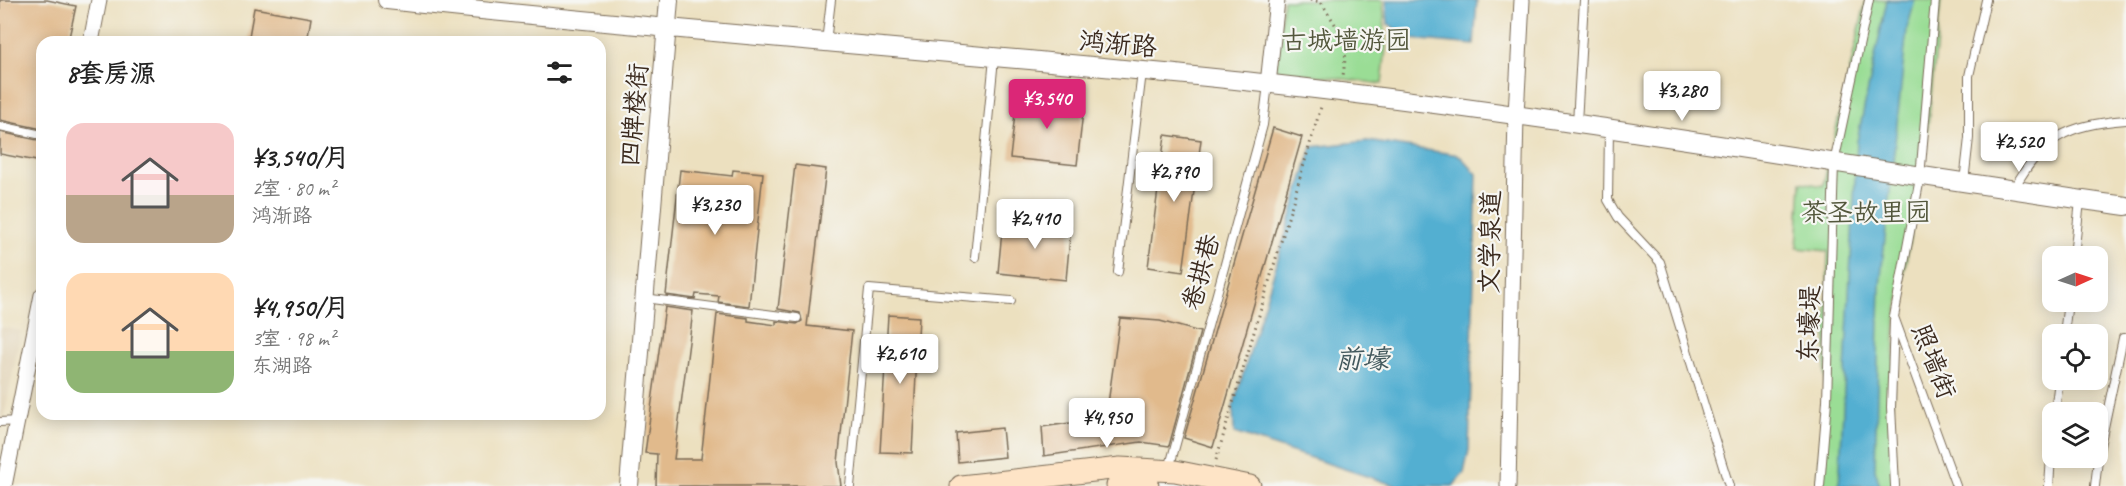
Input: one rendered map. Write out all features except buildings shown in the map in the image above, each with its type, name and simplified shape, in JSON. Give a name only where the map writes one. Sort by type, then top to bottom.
[{"type":"main road","points":[[961,486],[1090,469],[1169,471],[1250,486]]},
{"type":"main road","points":[[1117,486],[1148,486]]},
{"type":"street","points":[[92,36],[99,0]]},
{"type":"street","name":"鸿渐路","points":[[387,0],[1268,84],[1516,115],[1913,176]]},
{"type":"street","name":"四牌楼街","points":[[629,486],[669,0]]},
{"type":"street","points":[[1268,84],[1277,0]]},
{"type":"street","name":"文学泉道","points":[[1509,486],[1516,115],[1522,0]]},
{"type":"street","points":[[1913,176],[2126,206]]},
{"type":"street","points":[[4,486],[36,326]]},
{"type":"lane","points":[[826,42],[831,0]]},
{"type":"lane","points":[[1577,124],[1584,0]]},
{"type":"lane","name":"东壕堤","points":[[1820,486],[1827,401],[1838,164],[1869,0]]},
{"type":"lane","name":"照墙街","points":[[1935,0],[1894,317],[1956,486]]},
{"type":"lane","points":[[1964,183],[1969,138],[1971,59],[1986,0]]},
{"type":"lane","points":[[975,257],[994,58]]},
{"type":"lane","points":[[1118,272],[1142,72]]},
{"type":"lane","name":"卷拱巷","points":[[1169,471],[1263,125],[1268,84]]},
{"type":"lane","points":[[2013,190],[2035,154],[2059,136],[2089,123],[2126,120]]},
{"type":"lane","points":[[0,126],[36,134]]},
{"type":"lane","points":[[1609,129],[1608,200],[1618,218],[1660,262],[1729,486]]},
{"type":"lane","points":[[2075,246],[2080,199]]},
{"type":"lane","points":[[850,486],[869,289],[1011,301]]},
{"type":"lane","points":[[645,298],[797,318]]},
{"type":"lane","points":[[1894,317],[1891,407],[1895,486]]},
{"type":"lane","points":[[2096,486],[2099,451],[2123,338],[2126,338]]},
{"type":"lane","points":[[0,422],[18,421]]},
{"type":"lane","points":[[2049,486],[2050,468]]},
{"type":"path","points":[[1211,477],[1347,43],[1321,2],[1310,0]]},
{"type":"shaded area","points":[[0,327],[21,331],[0,438]]},
{"type":"green space","name":"古城墙游园","points":[[1283,0],[1383,0],[1386,47],[1382,84],[1276,70]]},
{"type":"green space","name":"茶圣故里园","points":[[1866,0],[1941,0],[1925,154],[1896,318],[1892,411],[1897,486],[1818,486],[1824,413],[1828,251],[1797,248],[1801,182],[1823,186]]},
{"type":"water","points":[[1386,0],[1477,0],[1474,45],[1411,39],[1388,24]]},
{"type":"water","points":[[1887,0],[1915,0],[1907,29],[1880,286],[1875,469],[1880,486],[1839,486],[1857,141]]},
{"type":"water","name":"前壕","points":[[1367,141],[1459,155],[1477,174],[1469,450],[1464,473],[1453,486],[1397,486],[1234,433],[1233,407],[1312,147]]}]
